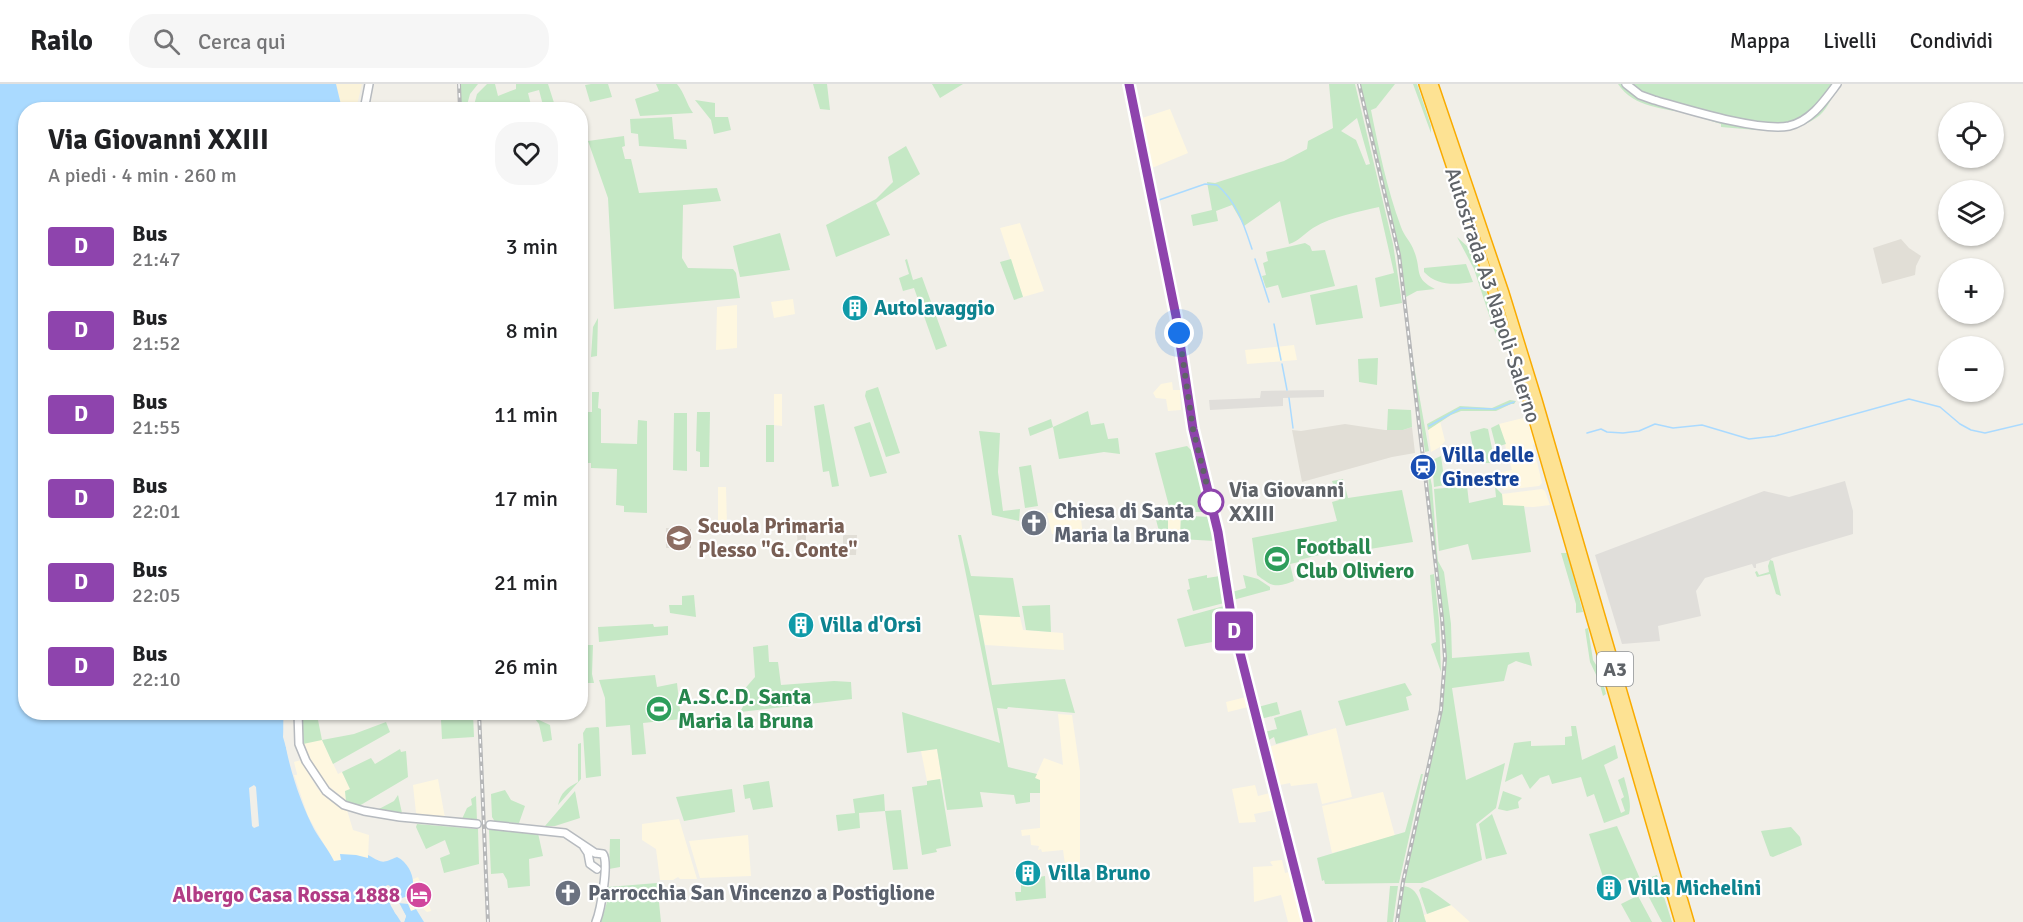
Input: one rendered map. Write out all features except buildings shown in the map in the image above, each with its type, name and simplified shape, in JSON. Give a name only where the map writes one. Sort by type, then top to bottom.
[{"type":"highway","name":"Autostrada A3 Napoli-Salerno","points":[[1424,84],[1538,417],[1689,922]]},
{"type":"highway","name":"Autostrada A3 Napoli-Salerno","points":[[1433,84],[1504,293],[1533,402]]},
{"type":"highway","name":"Autostrada A3 Napoli-Salerno","points":[[1538,417],[1680,922]]},
{"type":"main road","points":[[1130,84],[1176,316],[1193,429],[1218,532],[1232,621],[1308,922]]},
{"type":"street","points":[[366,102],[369,84]]},
{"type":"street","points":[[1626,84],[1640,95],[1654,100],[1766,126],[1790,126],[1804,119],[1819,107],[1837,84]]},
{"type":"street","points":[[298,720],[299,744],[306,761],[326,791],[344,805],[400,818],[477,824]]},
{"type":"street","points":[[490,825],[558,831],[579,840],[592,856],[591,867],[601,868]]},
{"type":"street","points":[[592,856],[600,852],[605,856],[606,861],[601,868],[604,884],[602,904],[596,922]]},
{"type":"shaded area","points":[[1170,109],[1188,153],[1152,168],[1142,118]]},
{"type":"shaded area","points":[[1020,223],[1044,291],[1023,297],[1000,228]]},
{"type":"shaded area","points":[[1901,239],[1921,256],[1915,275],[1882,284],[1873,248]]},
{"type":"shaded area","points":[[793,299],[795,314],[774,318],[771,302]]},
{"type":"shaded area","points":[[737,305],[737,348],[716,350],[717,307]]},
{"type":"shaded area","points":[[1294,345],[1297,360],[1247,364],[1245,350]]},
{"type":"shaded area","points":[[1172,382],[1173,390],[1180,390],[1181,410],[1168,411],[1166,399],[1156,398],[1153,393],[1161,384]]},
{"type":"shaded area","points":[[1324,390],[1324,397],[1283,398],[1283,406],[1210,410],[1209,400],[1260,398],[1261,391]]},
{"type":"shaded area","points":[[774,394],[782,394],[782,426],[774,425]]},
{"type":"shaded area","points":[[1527,417],[1535,443],[1533,445],[1542,483],[1539,486],[1504,490],[1497,482],[1497,473],[1512,470],[1499,424]]},
{"type":"shaded area","points":[[1440,421],[1445,441],[1431,452],[1428,430]]},
{"type":"shaded area","points":[[1345,424],[1385,430],[1403,430],[1412,427],[1415,453],[1392,457],[1302,482],[1292,430],[1301,431]]},
{"type":"shaded area","points":[[1845,481],[1853,511],[1853,534],[1772,558],[1756,564],[1756,568],[1752,564],[1705,578],[1696,591],[1701,616],[1658,626],[1660,641],[1622,644],[1595,555],[1764,491],[1789,497]]},
{"type":"shaded area","points":[[718,487],[726,487],[727,525],[718,525]]},
{"type":"shaded area","points":[[1542,489],[1550,505],[1503,506],[1502,494]]},
{"type":"shaded area","points":[[1080,512],[1083,535],[1052,534],[1047,513]]},
{"type":"shaded area","points":[[1168,513],[1181,514],[1180,539],[1168,539]]},
{"type":"shaded area","name":"Scuola Primaria Plesso \"G. Conte\"","points":[[666,528],[691,529],[691,548],[666,548]]},
{"type":"shaded area","points":[[797,532],[806,533],[806,553],[798,553]]},
{"type":"shaded area","points":[[843,535],[857,535],[856,555],[843,555]]},
{"type":"shaded area","points":[[978,614],[1020,617],[1023,630],[1063,633],[1064,650],[985,645]]},
{"type":"shaded area","points":[[1246,697],[1248,707],[1228,712],[1226,702]]},
{"type":"shaded area","points":[[1058,714],[1072,715],[1080,771],[1080,864],[1065,864],[1063,850],[1042,852],[1041,849],[1038,850],[1039,846],[1031,845],[1030,835],[1022,836],[1021,830],[1040,828],[1040,781],[1035,778],[1044,758],[1063,765]]},
{"type":"shaded area","points":[[302,720],[317,720],[322,740],[338,774],[342,772],[350,789],[345,792],[346,801],[321,779],[305,751]]},
{"type":"shaded area","points":[[1336,728],[1352,797],[1322,804],[1317,783],[1280,785],[1268,747]]},
{"type":"shaded area","points":[[937,749],[942,779],[927,781],[921,751]]},
{"type":"shaded area","points":[[301,760],[317,788],[327,798],[347,810],[353,830],[369,835],[368,859],[356,855],[340,855],[341,860],[334,862],[308,816],[294,775],[297,774],[294,762]]},
{"type":"shaded area","points":[[438,779],[445,818],[419,816],[416,813],[413,785]]},
{"type":"shaded area","points":[[1255,785],[1258,796],[1270,793],[1274,810],[1254,814],[1256,822],[1239,823],[1232,789]]},
{"type":"shaded area","points":[[1383,792],[1395,836],[1332,853],[1322,806]]},
{"type":"shaded area","points":[[679,819],[697,879],[678,877],[673,880],[660,880],[656,849],[642,840],[642,824]]},
{"type":"shaded area","points":[[748,835],[751,876],[700,878],[689,841]]},
{"type":"shaded area","points":[[1282,860],[1285,873],[1289,872],[1302,922],[1288,922],[1281,895],[1254,902],[1253,867],[1273,866],[1270,862]]},
{"type":"shaded area","name":"Albergo Casa Rossa 1888","points":[[418,877],[431,911],[427,912],[421,907],[411,911],[405,897],[410,895],[413,885],[411,880]]},
{"type":"shaded area","points":[[1451,905],[1470,922],[1426,922],[1424,915]]},
{"type":"green space","points":[[460,84],[478,84],[470,94],[468,102],[461,102]]},
{"type":"green space","points":[[487,84],[495,84],[498,96],[516,89],[516,84],[548,84],[554,102],[542,102],[539,90],[528,93],[530,102],[475,102],[477,94]]},
{"type":"green space","points":[[608,84],[612,97],[590,102],[585,85]]},
{"type":"green space","points":[[656,84],[677,84],[693,113],[640,116],[635,99],[659,91]]},
{"type":"green space","points":[[813,84],[827,84],[830,110],[820,109]]},
{"type":"green space","points":[[932,84],[963,84],[940,98]]},
{"type":"green space","points":[[1329,84],[1355,84],[1393,244],[1402,303],[1380,307],[1375,278],[1394,273],[1379,207],[1329,220],[1289,244],[1280,201],[1244,226],[1232,205],[1216,211],[1218,221],[1193,226],[1191,215],[1212,210],[1207,182],[1215,183],[1284,161],[1307,149],[1308,141],[1333,128]],"holes":[[[1357,118],[1370,164],[1366,165],[1356,140],[1341,131]]]},
{"type":"green space","points":[[1360,84],[1395,84],[1376,108],[1371,110],[1387,184],[1401,227],[1414,251],[1421,277],[1435,289],[1417,291],[1406,297],[1399,250]]},
{"type":"green space","points":[[1413,84],[1417,84],[1431,126],[1431,133]]},
{"type":"green space","points":[[1618,84],[1840,84],[1823,112],[1809,122],[1785,129],[1759,130],[1721,127],[1721,124],[1690,114],[1650,106],[1632,98]]},
{"type":"green space","points":[[695,100],[715,103],[715,117],[728,117],[731,130],[714,134],[711,120]]},
{"type":"green space","points":[[672,117],[674,139],[686,140],[687,149],[639,146],[638,134],[631,133],[630,119]]},
{"type":"green space","points":[[624,136],[625,146],[622,147],[625,159],[631,159],[639,193],[717,188],[721,201],[683,205],[682,258],[688,268],[733,269],[736,273],[740,298],[614,309],[608,198],[588,141]]},
{"type":"green space","points":[[906,146],[920,174],[876,203],[890,235],[836,257],[826,225],[876,199],[893,182],[888,157]]},
{"type":"green space","points":[[780,233],[790,270],[740,277],[733,246]]},
{"type":"green space","points":[[1457,237],[1476,258],[1504,349],[1494,330],[1474,269]]},
{"type":"green space","points":[[1305,243],[1312,251],[1325,250],[1335,286],[1282,298],[1278,285],[1266,288],[1262,276],[1266,275],[1263,263],[1268,261],[1266,252]]},
{"type":"green space","points":[[907,259],[913,280],[922,277],[947,346],[936,350],[914,288],[903,291],[899,278],[909,274],[905,260]]},
{"type":"green space","points":[[1011,259],[1023,297],[1014,300],[1000,262]]},
{"type":"green space","points":[[1466,264],[1473,282],[1460,284],[1440,282],[1424,272],[1424,268]]},
{"type":"green space","points":[[1357,285],[1363,318],[1316,325],[1310,295]]},
{"type":"green space","points":[[598,318],[597,356],[591,357],[593,327]]},
{"type":"green space","points":[[1410,343],[1429,451],[1425,452]]},
{"type":"green space","points":[[1378,358],[1377,385],[1359,382],[1358,359]]},
{"type":"green space","points":[[878,387],[900,453],[886,457],[865,396],[866,391]]},
{"type":"green space","points":[[592,392],[599,392],[601,443],[637,444],[638,420],[647,421],[647,513],[624,512],[624,506],[616,505],[617,469],[591,468],[591,463],[588,463],[588,412],[592,412]]},
{"type":"green space","points":[[1510,400],[1516,401],[1496,411],[1461,411],[1428,430],[1427,424],[1460,406],[1492,408]]},
{"type":"green space","points":[[824,404],[839,486],[832,487],[829,471],[823,472],[814,406]]},
{"type":"green space","points":[[1388,409],[1411,410],[1412,427],[1403,430],[1387,430]]},
{"type":"green space","points":[[1088,411],[1091,425],[1104,423],[1108,439],[1118,438],[1120,454],[1104,452],[1059,459],[1053,427]]},
{"type":"green space","points":[[697,412],[710,412],[709,467],[700,467],[700,452],[696,451]]},
{"type":"green space","points":[[674,413],[687,413],[687,471],[673,470]]},
{"type":"green space","points":[[1051,419],[1053,427],[1030,436],[1028,428]]},
{"type":"green space","points":[[870,422],[887,473],[870,477],[854,427]]},
{"type":"green space","points":[[1499,424],[1506,444],[1496,447],[1491,428]]},
{"type":"green space","points":[[766,425],[774,425],[774,462],[766,462]]},
{"type":"green space","points":[[1488,429],[1495,463],[1476,463],[1470,432]]},
{"type":"green space","points":[[979,431],[1000,433],[998,472],[1003,511],[1020,509],[1019,521],[992,515]]},
{"type":"green space","points":[[1187,446],[1192,451],[1209,512],[1192,512],[1169,506],[1155,453]]},
{"type":"green space","points":[[1441,456],[1445,485],[1434,487],[1432,460]]},
{"type":"green space","points":[[1031,465],[1038,506],[1025,508],[1019,467]]},
{"type":"green space","points":[[1428,466],[1432,486],[1438,561],[1444,572],[1451,624],[1452,658],[1529,652],[1532,666],[1516,661],[1508,665],[1504,681],[1452,688],[1466,780],[1505,763],[1496,808],[1476,824],[1482,860],[1422,883],[1404,883],[1438,727],[1445,681],[1444,633],[1429,499]]},
{"type":"green space","points":[[1343,479],[1348,498],[1402,490],[1413,542],[1345,553],[1335,551],[1299,560],[1299,562],[1290,564],[1294,581],[1282,585],[1271,584],[1257,575],[1252,538],[1337,521],[1332,502],[1339,500],[1332,481]]},
{"type":"green space","points":[[1467,486],[1469,503],[1496,497],[1495,487],[1502,494],[1503,505],[1524,506],[1531,552],[1472,560],[1468,544],[1439,551],[1434,489]]},
{"type":"green space","points":[[1154,512],[1168,513],[1168,539],[1161,539]]},
{"type":"green space","points":[[1181,514],[1210,517],[1215,541],[1180,539]]},
{"type":"green space","points":[[958,535],[961,535],[971,576],[1013,578],[1020,617],[979,615],[992,685],[1065,679],[1075,713],[997,708],[1008,767],[1037,774],[1035,778],[1040,780],[1040,793],[1030,793],[1030,802],[1016,804],[1014,795],[980,792],[983,807],[947,810],[937,749],[907,753],[902,712],[1000,743]]},
{"type":"green space","points":[[1561,553],[1567,553],[1583,612],[1576,613],[1576,604]]},
{"type":"green space","points":[[1770,560],[1773,561],[1781,596],[1776,594],[1770,574],[1757,577],[1755,572],[1757,571],[1759,575],[1769,572]]},
{"type":"green space","points":[[1434,574],[1441,672],[1431,644],[1436,642],[1430,575]]},
{"type":"green space","points":[[1207,575],[1207,578],[1220,576],[1224,603],[1193,611],[1187,590],[1190,589],[1188,579]]},
{"type":"green space","points":[[1243,575],[1258,579],[1270,587],[1270,590],[1233,600],[1232,592],[1246,588]]},
{"type":"green space","points":[[694,595],[696,617],[670,613],[669,605],[682,605],[682,596]]},
{"type":"green space","points":[[1050,605],[1051,632],[1026,630],[1022,606]]},
{"type":"green space","points":[[1224,606],[1229,639],[1185,647],[1177,619]]},
{"type":"green space","points":[[653,624],[654,627],[668,626],[668,635],[599,642],[598,627]]},
{"type":"green space","points":[[1588,628],[1593,660],[1600,671],[1606,694],[1603,696],[1590,662],[1585,629]]},
{"type":"green space","points":[[588,645],[593,645],[594,683],[588,683]]},
{"type":"green space","points":[[768,645],[769,662],[778,662],[781,685],[851,682],[852,699],[740,712],[745,703],[742,692],[755,677],[753,647]]},
{"type":"green space","points":[[655,675],[657,687],[677,683],[681,719],[643,723],[646,754],[632,755],[630,725],[606,727],[605,698],[599,680]]},
{"type":"green space","points":[[1405,683],[1412,695],[1406,697],[1409,710],[1346,726],[1338,701]]},
{"type":"green space","points":[[1277,702],[1280,714],[1261,719],[1258,707]]},
{"type":"green space","points":[[1301,710],[1308,735],[1276,744],[1274,737],[1267,741],[1264,732],[1277,729],[1274,718]]},
{"type":"green space","points":[[302,720],[318,720],[322,740],[303,744]]},
{"type":"green space","points":[[441,720],[473,720],[474,737],[442,739]]},
{"type":"green space","points":[[536,720],[550,725],[552,740],[543,742]]},
{"type":"green space","points":[[386,722],[390,732],[333,764],[322,740],[354,734]]},
{"type":"green space","points":[[1571,726],[1576,726],[1582,760],[1615,745],[1618,758],[1604,765],[1621,813],[1625,811],[1621,799],[1624,797],[1618,780],[1624,777],[1630,801],[1629,814],[1604,823],[1594,794],[1587,797],[1581,777],[1552,784],[1549,775],[1540,778],[1530,789],[1522,774],[1505,782],[1514,743],[1531,741],[1531,746],[1565,745],[1565,737],[1572,736]]},
{"type":"green space","points":[[598,727],[601,776],[586,778],[583,733],[586,728]]},
{"type":"green space","points":[[581,743],[581,779],[558,805],[565,791],[578,782],[578,744]]},
{"type":"green space","points":[[400,749],[401,752],[406,751],[408,777],[359,806],[346,801],[345,791],[350,789],[342,772],[371,758],[375,764]]},
{"type":"green space","points":[[1421,774],[1423,774],[1399,883],[1325,884],[1324,880],[1322,881],[1317,858],[1405,832]]},
{"type":"green space","points":[[940,779],[951,846],[922,855],[912,787],[927,785],[927,781]]},
{"type":"green space","points":[[769,781],[773,807],[753,810],[750,798],[745,799],[743,785]]},
{"type":"green space","points":[[732,789],[735,812],[684,821],[676,797]]},
{"type":"green space","points":[[505,790],[511,800],[525,806],[519,823],[495,822],[492,817],[491,794]]},
{"type":"green space","points":[[575,791],[580,818],[555,826],[545,826]]},
{"type":"green space","points":[[1503,791],[1522,798],[1518,802],[1519,808],[1507,811],[1498,809]]},
{"type":"green space","points":[[884,794],[885,811],[859,813],[860,828],[838,831],[836,815],[855,813],[853,799]]},
{"type":"green space","points":[[398,795],[402,813],[379,809],[394,801]]},
{"type":"green space","points":[[476,796],[477,821],[462,819],[467,808],[472,805],[471,799]]},
{"type":"green space","points":[[901,810],[908,869],[893,870],[885,811]]},
{"type":"green space","points":[[1492,814],[1507,854],[1486,859],[1479,824]]},
{"type":"green space","points":[[417,824],[478,829],[479,864],[444,873],[440,858],[450,854],[445,840],[426,849],[416,827]]},
{"type":"green space","points":[[1617,826],[1641,881],[1657,875],[1672,922],[1662,922],[1641,882],[1631,885],[1627,878],[1615,883],[1612,878],[1604,880],[1589,834]]},
{"type":"green space","points":[[1791,827],[1800,837],[1802,845],[1773,857],[1770,856],[1761,831]]},
{"type":"green space","points":[[489,829],[538,833],[543,856],[529,859],[530,886],[508,888],[503,873],[491,874]]},
{"type":"green space","points":[[610,839],[620,839],[620,867],[609,869]]},
{"type":"green space","points":[[1045,876],[1046,898],[1016,901],[1015,892],[1021,892],[1021,885],[1039,882],[1039,877]]},
{"type":"green space","points":[[657,883],[661,922],[601,922],[607,902],[608,887]]},
{"type":"green space","points":[[1390,886],[1398,886],[1393,922],[1387,922]]},
{"type":"green space","points":[[1403,886],[1409,887],[1416,894],[1426,922],[1398,922]]},
{"type":"green space","points":[[1422,887],[1429,889],[1451,905],[1427,914],[1419,890]]},
{"type":"green space","points":[[1638,896],[1652,922],[1631,922],[1621,904]]},
{"type":"sand","points":[[336,84],[362,84],[358,102],[340,102]]},
{"type":"water","points":[[0,84],[336,84],[340,102],[18,102],[18,720],[284,720],[288,756],[302,803],[314,829],[334,861],[341,860],[340,854],[368,858],[368,855],[383,862],[397,857],[410,870],[413,888],[410,895],[397,900],[389,885],[384,889],[395,913],[403,922],[0,922]]},
{"type":"water","points":[[398,903],[408,904],[411,911],[416,909],[424,922],[404,922],[406,916]]},
{"type":"pier","points":[[284,720],[287,720],[286,736],[297,775],[294,775],[283,737]]},
{"type":"pier","points":[[254,785],[259,826],[254,828],[249,788]]},
{"type":"pier","points":[[387,885],[391,887],[406,916],[404,922],[401,922],[391,906],[384,889]]},
{"type":"waterway","points":[[1159,200],[1205,184],[1217,185],[1235,206],[1252,249]]},
{"type":"waterway","points":[[1255,259],[1269,302]]},
{"type":"waterway","points":[[1274,324],[1281,360]]},
{"type":"waterway","points":[[1282,364],[1287,390]]},
{"type":"waterway","points":[[1289,398],[1293,428]]},
{"type":"waterway","points":[[1587,433],[1601,429],[1607,432],[1623,433],[1639,431],[1655,424],[1673,428],[1702,425],[1749,439],[1775,436],[1909,399],[1940,407],[1971,430],[1985,433],[2023,424]]},
{"type":"waterway","points":[[1429,426],[1461,408],[1495,409],[1514,402]]},
{"type":"railway","points":[[459,84],[460,102]]},
{"type":"railway","points":[[1359,84],[1399,255],[1445,658],[1441,710],[1403,882],[1397,922]]},
{"type":"railway","points":[[479,720],[488,922]]},
{"type":"bus line","name":"D","points":[[1129,84],[1176,316],[1193,429],[1218,532],[1237,646],[1308,922]]},
{"type":"place","name":"Autolavaggio","points":[[855,308]]},
{"type":"place","name":"Villa delle Ginestre","points":[[1423,467]]},
{"type":"place","name":"Via Giovanni XXIII","points":[[1211,502]]},
{"type":"place","name":"Chiesa di Santa Maria la Bruna","points":[[1034,523]]},
{"type":"place","name":"Scuola Primaria Plesso \"G. Conte\"","points":[[679,538]]},
{"type":"place","name":"Football Club Oliviero","points":[[1277,559]]},
{"type":"place","name":"Villa d'Orsi","points":[[801,625]]},
{"type":"place","name":"A.S.C.D. Santa Maria la Bruna","points":[[659,709]]},
{"type":"place","name":"Villa Bruno","points":[[1028,873]]},
{"type":"place","name":"Villa Michelini","points":[[1609,888]]},
{"type":"place","name":"Parrocchia San Vincenzo a Postiglione","points":[[568,893]]},
{"type":"place","name":"Albergo Casa Rossa 1888","points":[[419,895]]},
{"type":"route","points":[[1179,333],[1193,429],[1211,502]]}]
